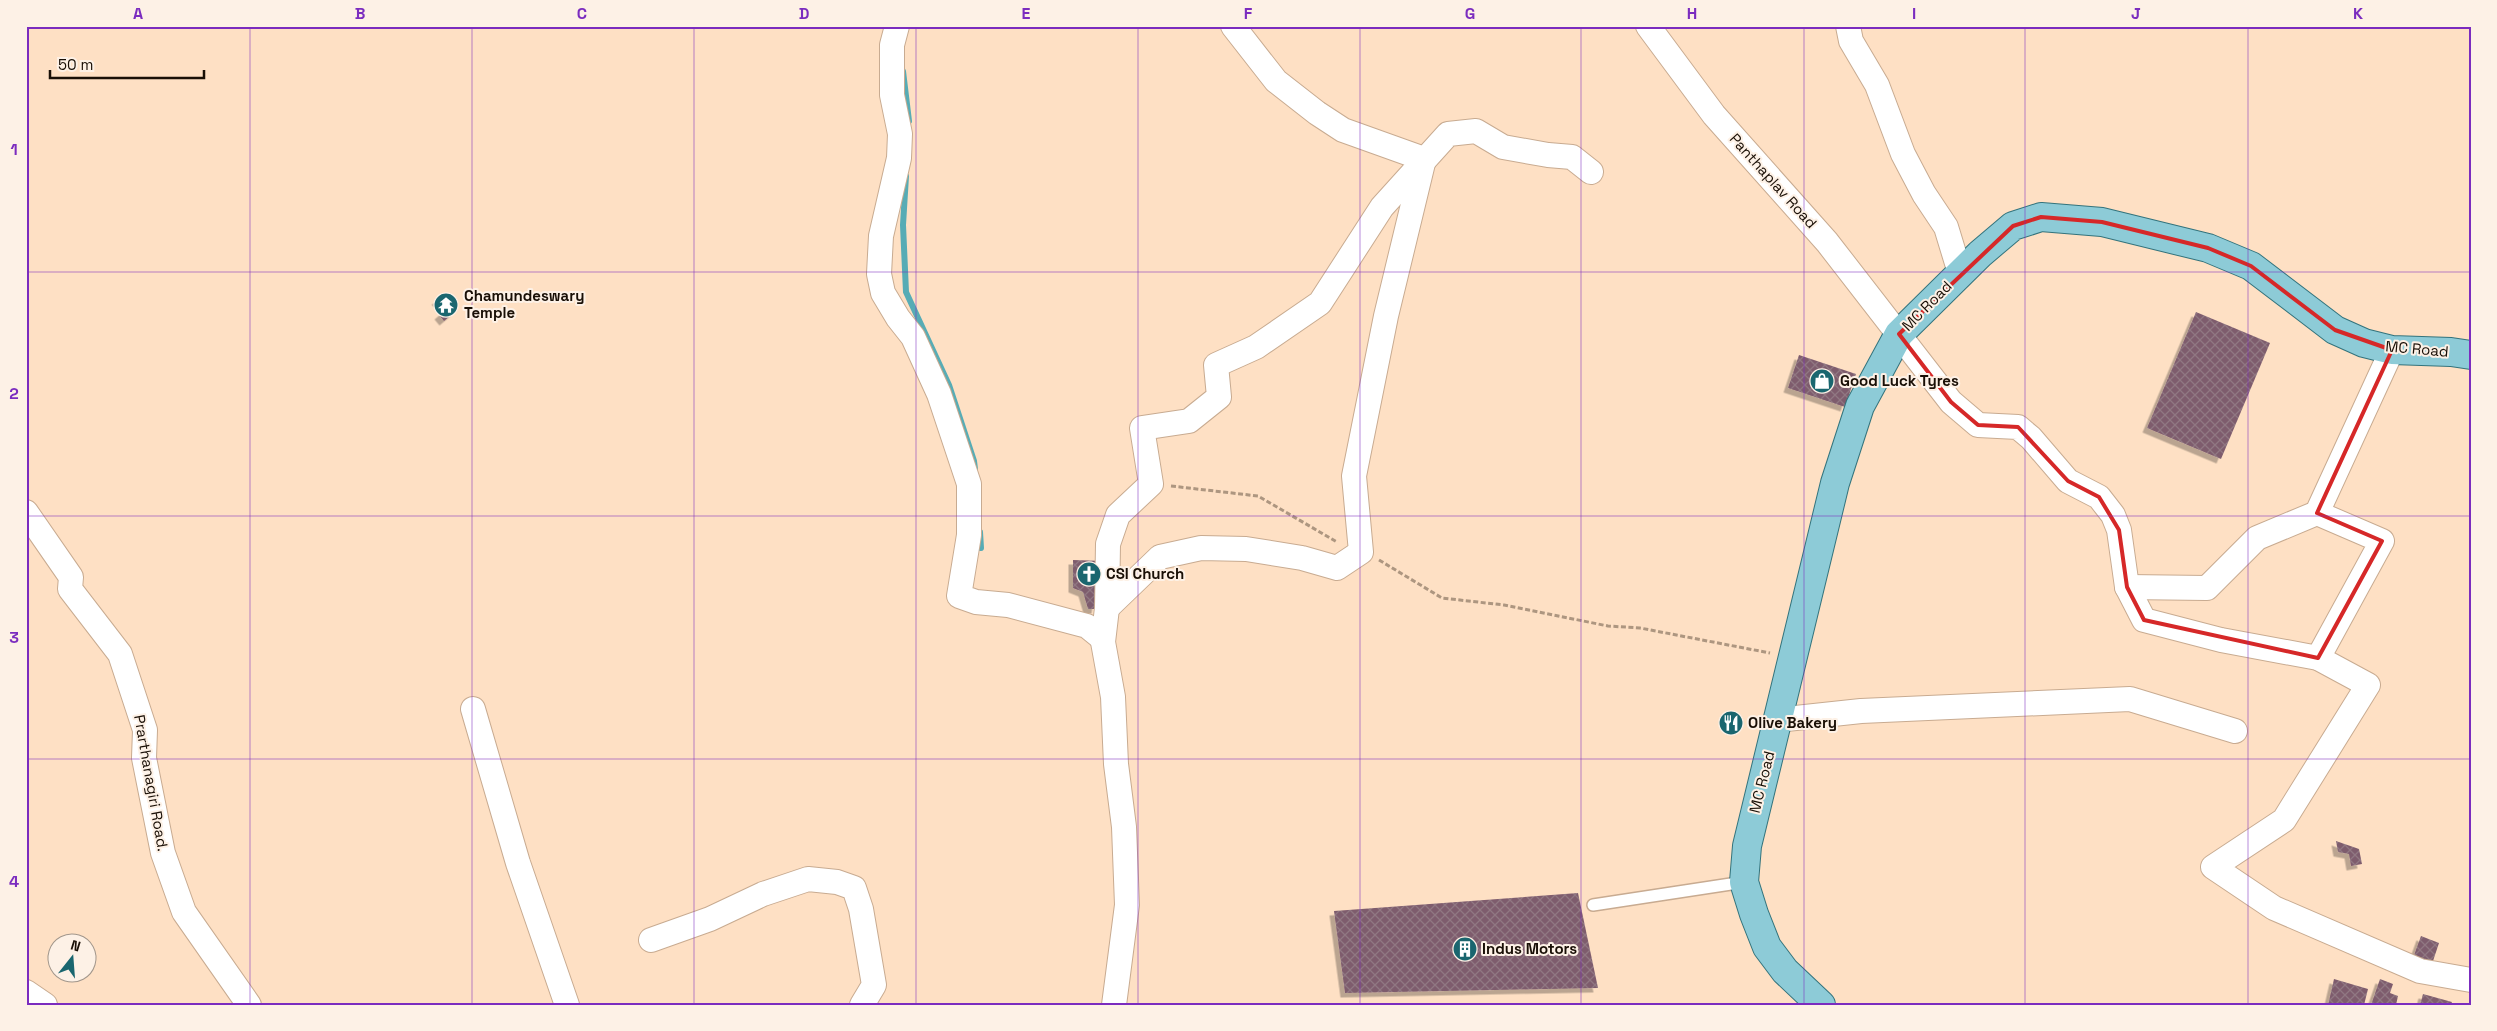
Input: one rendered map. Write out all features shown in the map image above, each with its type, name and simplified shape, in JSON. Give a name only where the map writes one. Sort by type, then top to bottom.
[{"type":"main road","name":"MC Road","points":[[1821,1005],[1785,971],[1767,947],[1744,882],[1746,846],[1836,483],[1860,406],[1899,334],[1960,273],[2013,226],[2041,217],[2102,222],[2208,248],[2251,266],[2335,330],[2364,343],[2392,350],[2452,352],[2471,355]]},
{"type":"street","points":[[897,26],[892,45],[892,95],[900,134],[899,158],[882,236],[880,274],[883,292],[898,318],[914,337],[939,394],[969,484],[969,535],[958,596],[976,602],[1008,605],[1087,626],[1103,639]]},
{"type":"street","points":[[1233,26],[1276,81],[1317,113],[1343,130],[1424,158]]},
{"type":"street","name":"Panthaplav Road","points":[[1648,26],[1714,115],[1827,242],[1951,402],[1978,425],[2018,427],[2031,438],[2068,481],[2100,497],[2113,515],[2119,530],[2127,587],[2144,620],[2221,640],[2318,658]]},
{"type":"street","points":[[1848,26],[1851,41],[1877,85],[1903,154],[1924,194],[1946,227],[1960,273]]},
{"type":"street","points":[[1114,1005],[1127,905],[1124,827],[1116,764],[1113,696],[1103,639],[1107,608],[1108,544],[1118,515],[1151,484],[1142,428],[1189,421],[1220,397],[1216,365],[1256,347],[1320,303],[1382,206],[1448,134],[1476,131],[1503,147],[1572,157],[1591,172]]},
{"type":"street","points":[[1107,608],[1160,557],[1193,549],[1246,549],[1302,558],[1337,568],[1361,552],[1354,476],[1386,316],[1424,158]]},
{"type":"street","points":[[2127,587],[2207,588],[2257,538],[2317,512],[2392,350]]},
{"type":"street","name":"Prarthanagiri Road.","points":[[26,512],[72,577],[70,590],[120,654],[145,730],[144,758],[163,853],[184,912],[249,1005]]},
{"type":"street","points":[[2317,512],[2382,541],[2318,658],[2368,685],[2284,820],[2213,867],[2284,912],[2420,971],[2471,980]]},
{"type":"street","points":[[1777,720],[1860,711],[2130,699],[2236,731]]},
{"type":"street","points":[[473,709],[518,863],[567,1005]]},
{"type":"street","points":[[651,940],[710,919],[763,894],[790,885],[808,880],[838,882],[854,888],[862,918],[874,985],[862,1005]]},
{"type":"street","points":[[26,992],[44,1005]]},
{"type":"lane","points":[[1593,905],[1744,882]]},
{"type":"path","points":[[1151,484],[1258,496],[1328,538],[1384,562],[1442,598],[1513,607],[1608,626],[1640,628],[1793,657]]},
{"type":"highlighted area","points":[[2041,217],[2102,222],[2208,248],[2251,266],[2335,330],[2392,350],[2317,513],[2382,541],[2318,658],[2144,620],[2127,587],[2119,530],[2099,497],[2068,481],[2018,427],[1978,425],[1951,402],[1899,334],[2013,226]]},
{"type":"building","name":"Chamundeswary Temple","points":[[446,297],[456,311],[444,321],[439,315],[445,310],[436,300]]},
{"type":"building","points":[[2196,312],[2270,343],[2221,459],[2147,428]]},
{"type":"building","name":"Good Luck Tyres","points":[[1799,355],[1856,374],[1845,407],[1788,388]]},
{"type":"building","name":"CSI Church","points":[[1073,560],[1104,561],[1096,609],[1088,609],[1083,592],[1073,588]]},
{"type":"building","points":[[2336,841],[2359,849],[2362,864],[2351,866],[2349,854],[2338,852]]},
{"type":"building","name":"Indus Motors","points":[[1578,893],[1598,988],[1345,993],[1334,911]]},
{"type":"building","points":[[2421,936],[2439,943],[2432,964],[2413,958]]},
{"type":"building","points":[[2334,979],[2368,989],[2364,1005],[2328,1005]]},
{"type":"building","points":[[2380,979],[2393,984],[2390,993],[2398,996],[2396,1005],[2371,1005]]},
{"type":"building","points":[[2423,994],[2452,1002],[2451,1005],[2420,1005]]},
{"type":"waterway","points":[[903,71],[909,121]]},
{"type":"waterway","points":[[906,176],[903,225],[906,292],[949,385],[975,469]]},
{"type":"waterway","points":[[980,532],[981,548]]},
{"type":"place","name":"Chamundeswary Temple","points":[[446,305]]},
{"type":"place","name":"Good Luck Tyres","points":[[1822,381]]},
{"type":"place","name":"CSI Church","points":[[1089,574]]},
{"type":"place","name":"Olive Bakery","points":[[1731,723]]},
{"type":"place","name":"Indus Motors","points":[[1465,949]]}]
